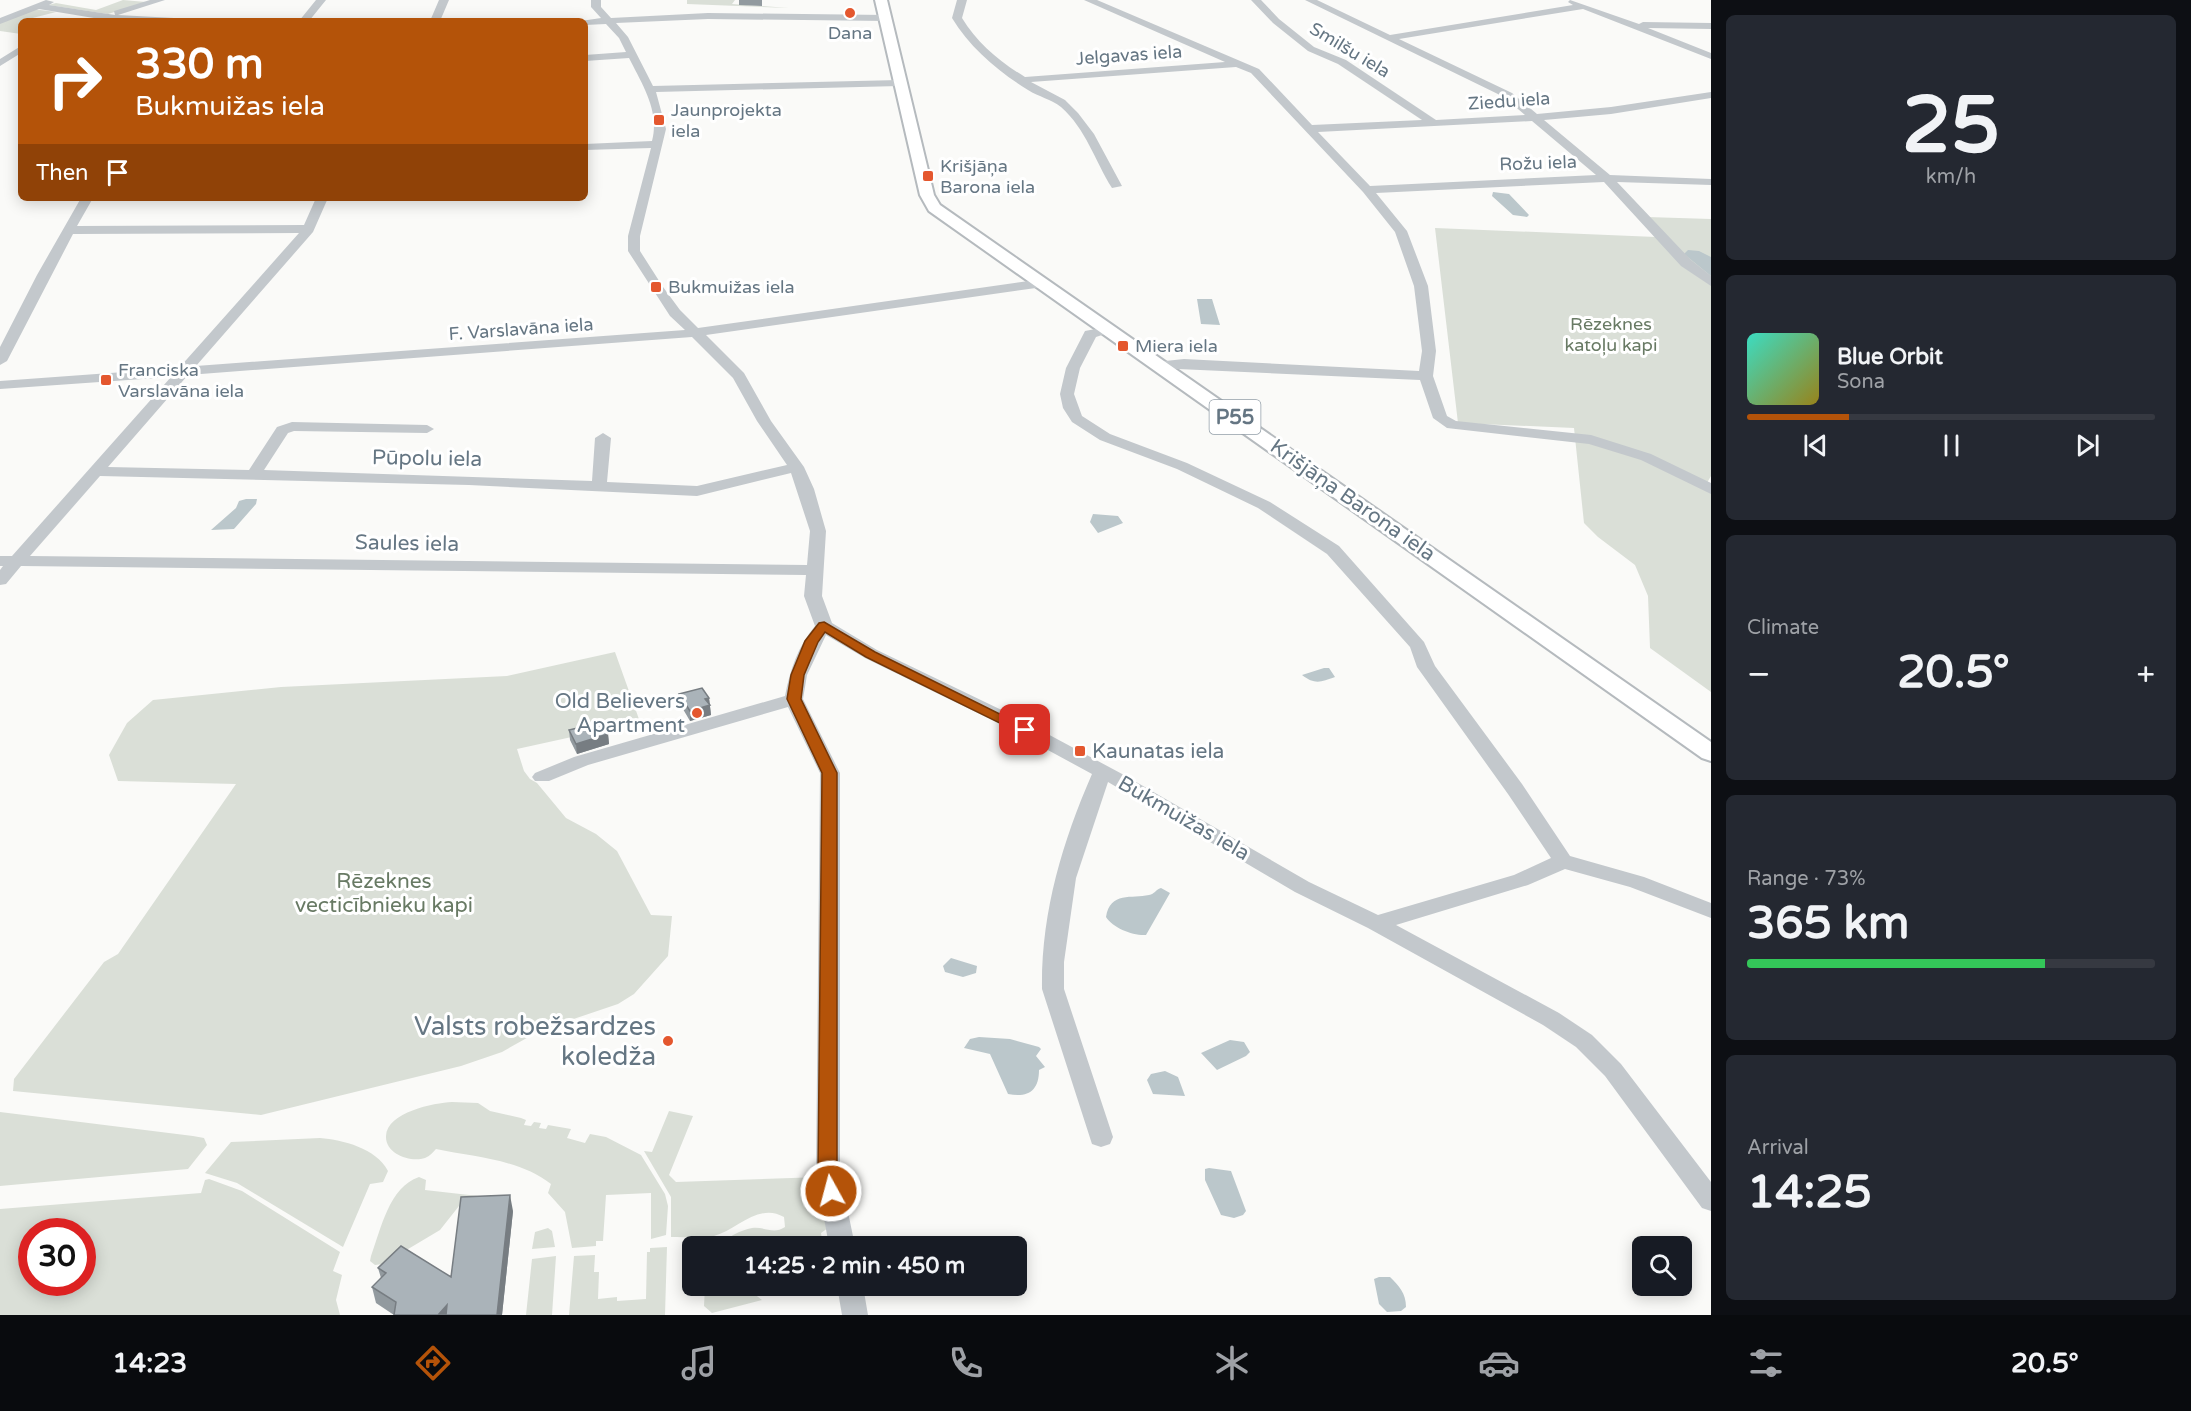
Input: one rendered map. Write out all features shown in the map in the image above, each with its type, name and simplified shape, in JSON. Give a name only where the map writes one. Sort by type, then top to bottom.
[{"type":"main road","name":"Krišjāņa Barona iela","points":[[883,9],[898,83],[910,115],[931,204],[1106,330],[1161,365],[1711,753]]},
{"type":"street","points":[[0,21],[54,0]]},
{"type":"street","points":[[101,18],[160,0]]},
{"type":"street","points":[[306,18],[321,0]]},
{"type":"street","points":[[436,18],[444,0]]},
{"type":"street","points":[[596,0],[596,7],[623,36],[658,114],[659,144],[634,236],[634,251],[657,288],[696,333],[739,376],[764,421],[796,467],[806,489],[818,531],[813,570],[813,596],[824,626],[812,641],[798,675],[794,699],[830,773],[828,1173],[840,1236]]},
{"type":"street","points":[[962,0],[957,18],[963,30],[1030,88],[1065,105],[1086,130],[1116,186]]},
{"type":"street","points":[[1089,0],[1255,72],[1367,190],[1401,231],[1422,286],[1429,351],[1426,376],[1440,418],[1452,425],[1591,440],[1646,457],[1708,483]]},
{"type":"street","name":"Smilšu iela","points":[[1256,0],[1276,21],[1311,49],[1342,62],[1432,122]]},
{"type":"street","points":[[1310,0],[1508,95],[1608,179],[1651,228],[1686,263],[1711,282]]},
{"type":"street","points":[[1567,0],[1711,56]]},
{"type":"street","points":[[146,4],[163,11],[171,18]]},
{"type":"street","points":[[37,6],[122,18]]},
{"type":"street","points":[[1388,38],[1584,6]]},
{"type":"street","points":[[588,22],[883,9]]},
{"type":"street","points":[[1632,25],[1711,26]]},
{"type":"street","points":[[0,63],[18,51]]},
{"type":"street","points":[[588,57],[631,55]]},
{"type":"street","points":[[1154,56],[1162,69]]},
{"type":"street","name":"Jelgavas iela","points":[[1023,80],[1238,64]]},
{"type":"street","points":[[648,89],[898,83]]},
{"type":"street","name":"Ziedu iela","points":[[1307,129],[1536,117],[1621,109],[1711,94]]},
{"type":"street","points":[[588,147],[659,144]]},
{"type":"street","name":"Rožu iela","points":[[1367,190],[1608,179],[1711,182]]},
{"type":"street","points":[[0,361],[27,305],[85,201]]},
{"type":"street","points":[[0,580],[8,561],[98,471],[309,229],[321,201]]},
{"type":"street","points":[[70,230],[309,229]]},
{"type":"street","name":"F. Varslavāna iela","points":[[0,385],[696,333],[1043,283]]},
{"type":"street","points":[[1106,330],[1090,334],[1073,368],[1067,398],[1072,414],[1099,434],[1182,466],[1264,505],[1333,550],[1418,646],[1426,667],[1515,789],[1563,861],[1636,882],[1711,911]]},
{"type":"street","points":[[1161,365],[1184,363],[1426,376]]},
{"type":"street","name":"Pūpolu iela","points":[[254,474],[282,430],[292,426],[427,429]]},
{"type":"street","points":[[599,486],[603,438]]},
{"type":"street","name":"Pūpolu iela","points":[[98,471],[254,474],[697,491],[796,467]]},
{"type":"street","name":"Saules iela","points":[[8,561],[813,570]]},
{"type":"street","name":"Bukmuižas iela","points":[[824,626],[871,654],[1007,720],[1104,772],[1237,847],[1302,887],[1376,923],[1551,1019],[1584,1041],[1613,1070],[1711,1201]]},
{"type":"street","points":[[542,777],[581,761],[794,699]]},
{"type":"street","points":[[1101,1137],[1053,989],[1051,968],[1063,893],[1082,818],[1104,772]]},
{"type":"street","points":[[1376,923],[1521,880],[1563,861]]},
{"type":"street","points":[[852,1296],[855,1315]]},
{"type":"green space","points":[[123,0],[146,2],[108,14],[48,5],[56,3],[96,10]]},
{"type":"green space","points":[[687,0],[735,0],[732,4],[789,8],[687,4]]},
{"type":"green space","points":[[33,9],[56,12],[33,18],[18,18],[18,34],[0,31],[0,23]]},
{"type":"green space","points":[[1647,217],[1711,219],[1711,277],[1689,261]]},
{"type":"green space","name":"Rēzeknes katoļu kapi","points":[[1435,228],[1656,237],[1711,284],[1711,476],[1704,488],[1711,492],[1711,692],[1650,648],[1648,596],[1635,565],[1598,537],[1584,523],[1574,428],[1458,423]]},
{"type":"green space","name":"Rēzeknes vecticībnieku kapi","points":[[615,652],[640,722],[517,749],[524,771],[566,818],[596,834],[617,851],[651,915],[672,916],[668,956],[634,994],[618,1004],[541,1030],[502,1052],[461,1066],[261,1115],[13,1091],[14,1079],[104,962],[118,954],[236,784],[118,781],[109,755],[127,723],[153,700],[281,687],[507,676]]},
{"type":"green space","points":[[452,1102],[478,1103],[490,1111],[526,1120],[524,1125],[531,1126],[534,1122],[541,1123],[539,1128],[546,1129],[548,1125],[571,1129],[567,1138],[585,1143],[590,1134],[606,1137],[641,1155],[665,1194],[668,1206],[666,1235],[651,1239],[651,1193],[606,1195],[603,1241],[596,1241],[596,1246],[572,1248],[565,1212],[548,1193],[551,1184],[538,1176],[511,1164],[481,1157],[436,1149],[425,1158],[413,1159],[400,1156],[390,1148],[386,1136],[388,1128],[394,1121],[413,1110]]},
{"type":"green space","points":[[669,1111],[693,1116],[669,1175],[676,1182],[821,1177],[828,1228],[821,1233],[821,1236],[732,1236],[748,1229],[776,1230],[785,1227],[784,1217],[775,1213],[766,1213],[757,1215],[714,1236],[671,1237],[671,1197],[644,1151],[652,1152]]},
{"type":"green space","points":[[0,1112],[193,1136],[204,1138],[207,1145],[188,1169],[0,1186]]},
{"type":"green space","points":[[320,1138],[348,1143],[367,1151],[376,1156],[388,1171],[383,1182],[370,1184],[343,1247],[237,1183],[205,1173],[231,1142]]},
{"type":"green space","points":[[419,1177],[426,1180],[425,1190],[478,1196],[477,1200],[459,1206],[440,1230],[383,1264],[375,1265],[370,1261],[371,1256],[393,1199],[409,1182]]},
{"type":"green space","points":[[209,1179],[242,1191],[340,1252],[333,1271],[342,1275],[336,1300],[340,1315],[0,1315],[0,1209],[201,1193],[205,1180]]},
{"type":"green space","points":[[548,1228],[552,1231],[555,1247],[532,1249],[535,1232]]},
{"type":"green space","points":[[667,1247],[665,1315],[569,1315],[574,1256],[595,1255],[594,1272],[599,1272],[598,1299],[617,1297],[617,1301],[646,1299],[647,1252],[650,1252],[650,1248]]},
{"type":"green space","points":[[556,1256],[552,1315],[526,1315],[532,1259]]},
{"type":"green space","points":[[704,1296],[757,1296],[762,1300],[712,1313],[704,1306]]},
{"type":"shaded area","points":[[1493,192],[1509,194],[1529,215],[1527,217],[1513,215],[1492,196]]},
{"type":"shaded area","points":[[1688,250],[1699,251],[1711,257],[1711,276],[1684,254]]},
{"type":"shaded area","points":[[1197,299],[1212,299],[1220,325],[1201,324]]},
{"type":"shaded area","points":[[257,499],[256,504],[234,529],[211,530],[236,508],[239,501]]},
{"type":"shaded area","points":[[1093,514],[1118,516],[1123,523],[1098,533],[1090,522]]},
{"type":"shaded area","points":[[1329,668],[1335,677],[1318,682],[1302,675]]},
{"type":"shaded area","points":[[1161,888],[1170,893],[1146,935],[1124,930],[1113,925],[1106,917],[1108,909],[1117,900],[1151,894]]},
{"type":"shaded area","points":[[951,958],[977,966],[976,973],[963,977],[945,972],[943,966]]},
{"type":"shaded area","points":[[979,1037],[1010,1039],[1039,1047],[1041,1049],[1036,1056],[1045,1067],[1039,1070],[1034,1088],[1027,1094],[1008,1094],[990,1054],[964,1048],[970,1039]]},
{"type":"shaded area","points":[[1230,1040],[1244,1042],[1250,1052],[1217,1070],[1201,1053]]},
{"type":"shaded area","points":[[1165,1071],[1178,1077],[1185,1096],[1153,1094],[1147,1080],[1151,1074]]},
{"type":"shaded area","points":[[1205,1169],[1231,1171],[1246,1211],[1243,1215],[1234,1218],[1221,1215],[1205,1180]]},
{"type":"shaded area","points":[[1390,1277],[1401,1290],[1406,1307],[1401,1311],[1387,1312],[1379,1304],[1374,1279]]},
{"type":"building","points":[[702,688],[709,698],[705,699],[710,705],[690,711],[679,694]]},
{"type":"building","points":[[602,722],[608,734],[576,744],[569,730]]},
{"type":"building","points":[[510,1195],[497,1315],[446,1315],[447,1305],[438,1315],[394,1315],[396,1302],[372,1287],[386,1273],[378,1268],[401,1246],[451,1277],[461,1197]]},
{"type":"place","name":"Dana","points":[[850,13]]},
{"type":"place","name":"Jaunprojekta iela","points":[[659,120]]},
{"type":"place","name":"Krišjāņa Barona iela","points":[[928,176]]},
{"type":"place","name":"Bukmuižas iela","points":[[656,287]]},
{"type":"place","name":"Miera iela","points":[[1123,346]]},
{"type":"place","name":"Franciska Varslavāna iela","points":[[106,380]]},
{"type":"place","name":"Old Believers Apartment","points":[[697,713]]},
{"type":"place","name":"Kaunatas iela","points":[[1080,751]]},
{"type":"place","name":"Valsts robežsardzes koledža","points":[[668,1041]]},
{"type":"route","points":[[831,1191],[828,1173],[830,773],[794,699],[798,675],[812,641],[824,626],[871,654],[1025,730]]}]
